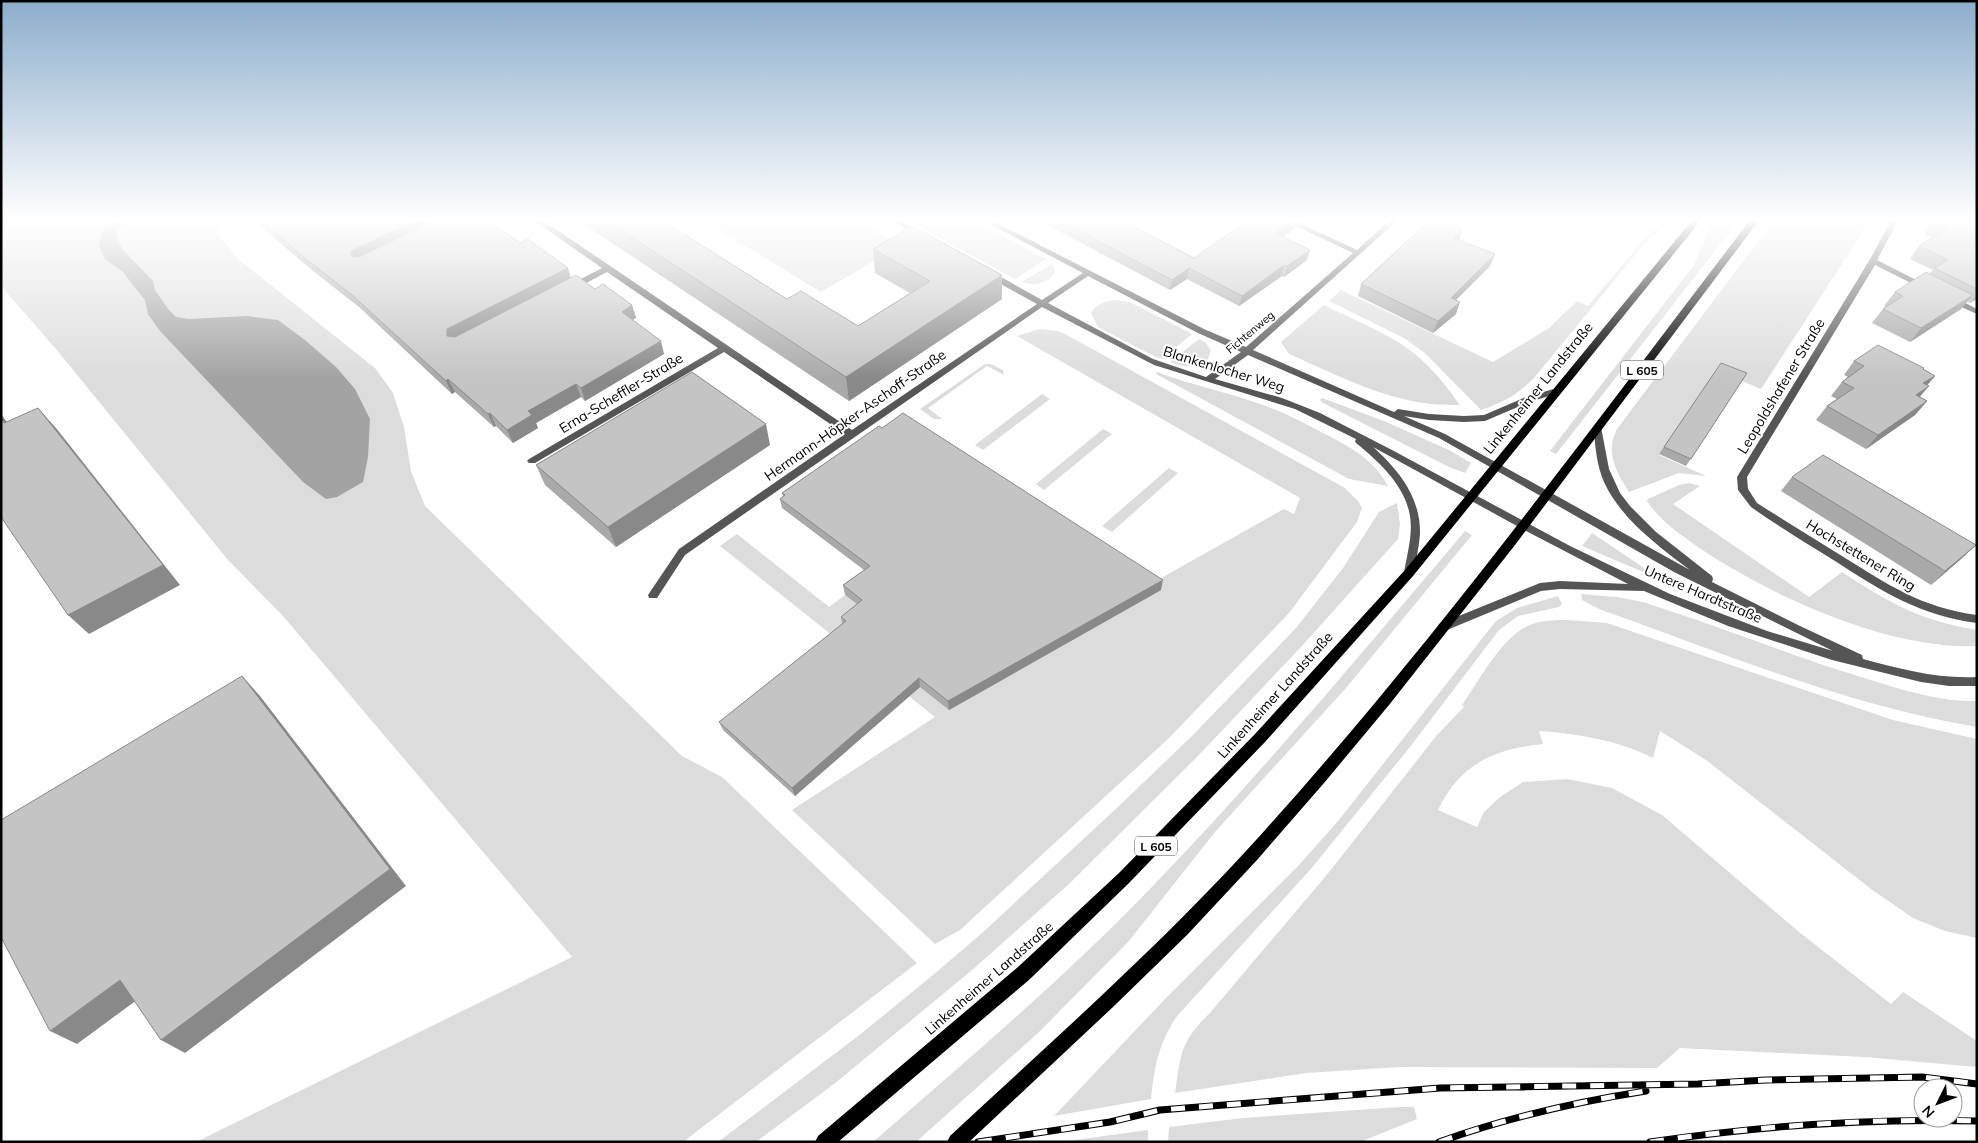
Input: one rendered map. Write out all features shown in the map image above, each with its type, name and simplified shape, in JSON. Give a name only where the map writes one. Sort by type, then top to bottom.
[{"type":"main road","name":"Linkenheimer Landstraße","points":[[824,1142],[1024,973],[1124,878],[1260,738],[1409,573],[1655,272]]},
{"type":"main road","name":"L 605","points":[[956,1142],[1131,978],[1212,898],[1328,769],[1525,525],[1716,272]]},
{"type":"street","points":[[566,290],[601,272]]},
{"type":"street","points":[[615,272],[851,434]]},
{"type":"street","name":"Blankenlocher Weg","points":[[987,272],[1043,304],[1160,365],[1289,403],[1338,426],[1525,525]]},
{"type":"street","name":"Fichtenweg","points":[[1208,380],[1247,351],[1336,272]]},
{"type":"street","name":"Leopoldshafener Straße","points":[[1743,490],[1742,477],[1866,272]]},
{"type":"street","points":[[1896,272],[1934,291]]},
{"type":"street","name":"Hermann-Höpker-Aschoff-Straße","points":[[653,595],[682,552],[851,434],[1088,273]]},
{"type":"street","name":"Blankenlocher Weg","points":[[1088,273],[1202,332],[1442,436],[1548,495]]},
{"type":"street","points":[[1942,295],[1977,312]]},
{"type":"street","name":"Erna-Scheffler-Straße","points":[[532,461],[724,348]]},
{"type":"street","points":[[1369,404],[1403,414],[1478,419],[1491,416],[1530,399],[1557,391]]},
{"type":"street","points":[[1338,426],[1377,456],[1405,489],[1414,515],[1416,530],[1409,573]]},
{"type":"street","points":[[1598,429],[1601,458],[1610,483],[1625,506],[1676,554],[1727,594]]},
{"type":"street","name":"Hochstettener Ring","points":[[1743,490],[1754,505],[1895,595],[1926,609],[1960,618],[1977,619]]},
{"type":"street","name":"Untere Hardtstraße","points":[[1548,495],[1678,569],[1878,667]]},
{"type":"street","name":"Untere Hardtstraße","points":[[1525,525],[1605,568],[1649,589],[1766,636],[1824,654],[1922,679],[1960,683],[1977,681]]},
{"type":"street","points":[[1443,627],[1540,587],[1577,585],[1649,589]]},
{"type":"shaded area","points":[[1,272],[255,272],[375,368],[393,393],[404,427],[411,471],[425,506],[682,756],[722,777],[917,963],[683,1142],[196,1142],[572,957],[283,616],[228,560],[56,349],[1,286]]},
{"type":"shaded area","points":[[123,272],[145,272],[153,281],[155,290],[176,317],[189,319],[247,316],[278,320],[305,340],[336,367],[355,389],[370,419],[368,457],[363,482],[337,497],[326,499],[303,482],[160,331],[148,314],[145,300]]},
{"type":"shaded area","points":[[789,272],[854,272],[821,292]]},
{"type":"shaded area","points":[[1003,272],[1025,272],[1015,279]]},
{"type":"shaded area","points":[[1038,272],[1055,272],[1049,279],[1041,283],[1031,284],[1022,282]]},
{"type":"shaded area","points":[[1616,272],[1621,272],[1534,378],[1509,398],[1481,410],[1426,354],[1404,338],[1329,301],[1341,290],[1493,362],[1549,328],[1577,301],[1588,306]]},
{"type":"shaded area","points":[[1688,272],[1698,272],[1556,454],[1550,451]]},
{"type":"shaded area","points":[[1735,272],[1836,272],[1761,389],[1716,370],[1659,455],[1706,476],[1679,473],[1629,492],[1616,469],[1612,454],[1612,446],[1617,429]]},
{"type":"shaded area","points":[[1117,300],[1130,302],[1192,334],[1162,359],[1154,356],[1098,327],[1091,313],[1102,303]]},
{"type":"shaded area","points":[[1324,305],[1377,330],[1414,353],[1448,388],[1460,405],[1414,401],[1372,390],[1289,354],[1281,342]]},
{"type":"shaded area","points":[[1039,329],[1065,334],[1345,488],[1362,508],[1357,522],[1289,613],[1169,738],[960,930],[935,944],[792,810],[935,717],[720,546],[737,534],[829,607],[845,595],[864,609],[1154,582],[1284,509],[1294,514],[1300,498],[1017,336]]},
{"type":"shaded area","points":[[1199,339],[1206,343],[1211,351],[1207,361],[1189,366],[1170,362]]},
{"type":"shaded area","points":[[985,364],[991,364],[1003,370],[1004,375],[987,366],[928,408],[942,419],[934,419],[920,409]]},
{"type":"shaded area","points":[[1157,372],[1254,402],[1298,420],[1362,456],[1376,469],[1388,486],[1349,479],[1156,374]]},
{"type":"shaded area","points":[[1042,394],[1050,399],[983,450],[975,445]]},
{"type":"shaded area","points":[[1322,398],[1384,421],[1449,450],[1471,463],[1465,473],[1449,467],[1323,403],[1320,400]]},
{"type":"shaded area","points":[[1103,429],[1112,434],[1044,490],[1036,484]]},
{"type":"shaded area","points":[[1169,468],[1178,473],[1112,532],[1102,526]]},
{"type":"shaded area","points":[[1689,483],[1700,486],[1673,504],[1809,597],[1842,572],[1905,609],[1938,621],[1977,630],[1977,646],[1943,645],[1870,630],[1797,602],[1730,567],[1672,528],[1647,501],[1679,485]]},
{"type":"shaded area","points":[[1397,503],[1400,524],[1398,539],[1301,647],[1197,757],[1069,884],[971,971],[834,1084],[756,1142],[718,1142],[862,1033],[933,975],[981,934],[1120,805],[1194,734],[1296,628],[1343,568],[1379,512]]},
{"type":"shaded area","points":[[1465,531],[1472,535],[1346,688],[1215,832],[1129,941],[1038,1033],[916,1142],[873,1142],[1048,988],[1148,891],[1270,759]]},
{"type":"shaded area","points":[[1592,533],[1662,580],[1582,546]]},
{"type":"shaded area","points":[[1581,594],[1617,597],[1643,602],[1831,667],[1902,689],[1932,697],[1977,701],[1977,727],[1880,705],[1785,676],[1599,609],[1582,600]]},
{"type":"shaded area","points":[[1558,596],[1562,604],[1559,607],[1518,616],[1499,630],[1410,747],[1310,870],[1178,1015],[1166,1035],[1158,1055],[1151,1099],[1054,1116],[1167,997],[1298,866],[1338,821],[1496,621],[1517,608]]},
{"type":"shaded area","points":[[1568,620],[1607,623],[1893,720],[1977,739],[1977,938],[1945,931],[1913,918],[1871,889],[1706,760],[1660,731],[1653,758],[1612,742],[1569,734],[1539,731],[1543,744],[1525,746],[1494,755],[1468,770],[1447,794],[1438,810],[1477,827],[1484,812],[1500,797],[1523,782],[1567,779],[1612,788],[1662,815],[1799,932],[1891,1004],[1903,992],[1977,1041],[1977,1067],[1864,1057],[1680,1048],[1657,1068],[1399,1067],[1306,1073],[1175,1093],[1183,1049],[1192,1033],[1330,871],[1437,735],[1464,707],[1462,705],[1501,649],[1510,639],[1530,625],[1544,621]]},
{"type":"shaded area","points":[[1414,1107],[1417,1119],[1360,1142],[1168,1142],[1169,1127],[1243,1118]]},
{"type":"shaded area","points":[[1148,1130],[1148,1142],[1060,1142]]},
{"type":"building","points":[[323,272],[559,272],[447,329],[447,336],[455,337],[576,275],[595,289],[603,284],[632,305],[622,312],[661,341],[581,388],[576,384],[528,411],[532,415],[507,430],[490,413],[488,414],[448,379],[446,381],[352,295]]},
{"type":"building","points":[[686,272],[745,272],[787,299],[801,291],[858,326],[930,281],[915,272],[997,272],[1002,275],[846,377]]},
{"type":"building","points":[[1157,272],[1183,272],[1172,280]]},
{"type":"building","points":[[1197,272],[1274,272],[1242,296]]},
{"type":"building","points":[[1374,272],[1477,272],[1451,298],[1460,302],[1438,321],[1361,284]]},
{"type":"building","points":[[1927,272],[1973,295],[1921,328],[1883,309],[1903,296],[1895,292]]},
{"type":"building","points":[[1943,272],[1977,272],[1977,289]]},
{"type":"building","points":[[1878,345],[1924,368],[1935,376],[1923,383],[1929,386],[1916,395],[1927,401],[1878,435],[1827,406],[1854,388],[1842,382],[1864,366],[1854,361]]},
{"type":"building","points":[[1721,363],[1747,373],[1691,459],[1664,447]]},
{"type":"building","points":[[692,372],[766,424],[608,527],[536,465]]},
{"type":"building","points":[[38,408],[163,565],[68,615],[1,517],[1,419],[4,423]]},
{"type":"building","points":[[903,413],[1163,580],[948,701],[919,678],[792,788],[719,722],[846,621],[841,617],[862,600],[843,585],[870,566],[780,499],[785,495],[782,493],[879,426],[882,428]]},
{"type":"building","points":[[1823,455],[1976,545],[1945,571],[1792,477]]},
{"type":"building","points":[[242,676],[390,869],[161,1040],[120,980],[50,1031],[1,937],[1,820]]},
{"type":"railway","points":[[978,1142],[1110,1122],[1160,1110],[1440,1088],[1698,1084],[1766,1080],[1922,1077],[1977,1084]]},
{"type":"railway","points":[[1439,1142],[1490,1125],[1541,1112],[1593,1100],[1646,1091]]},
{"type":"railway","points":[[1650,1142],[1813,1124],[1936,1120],[1977,1121]]}]
